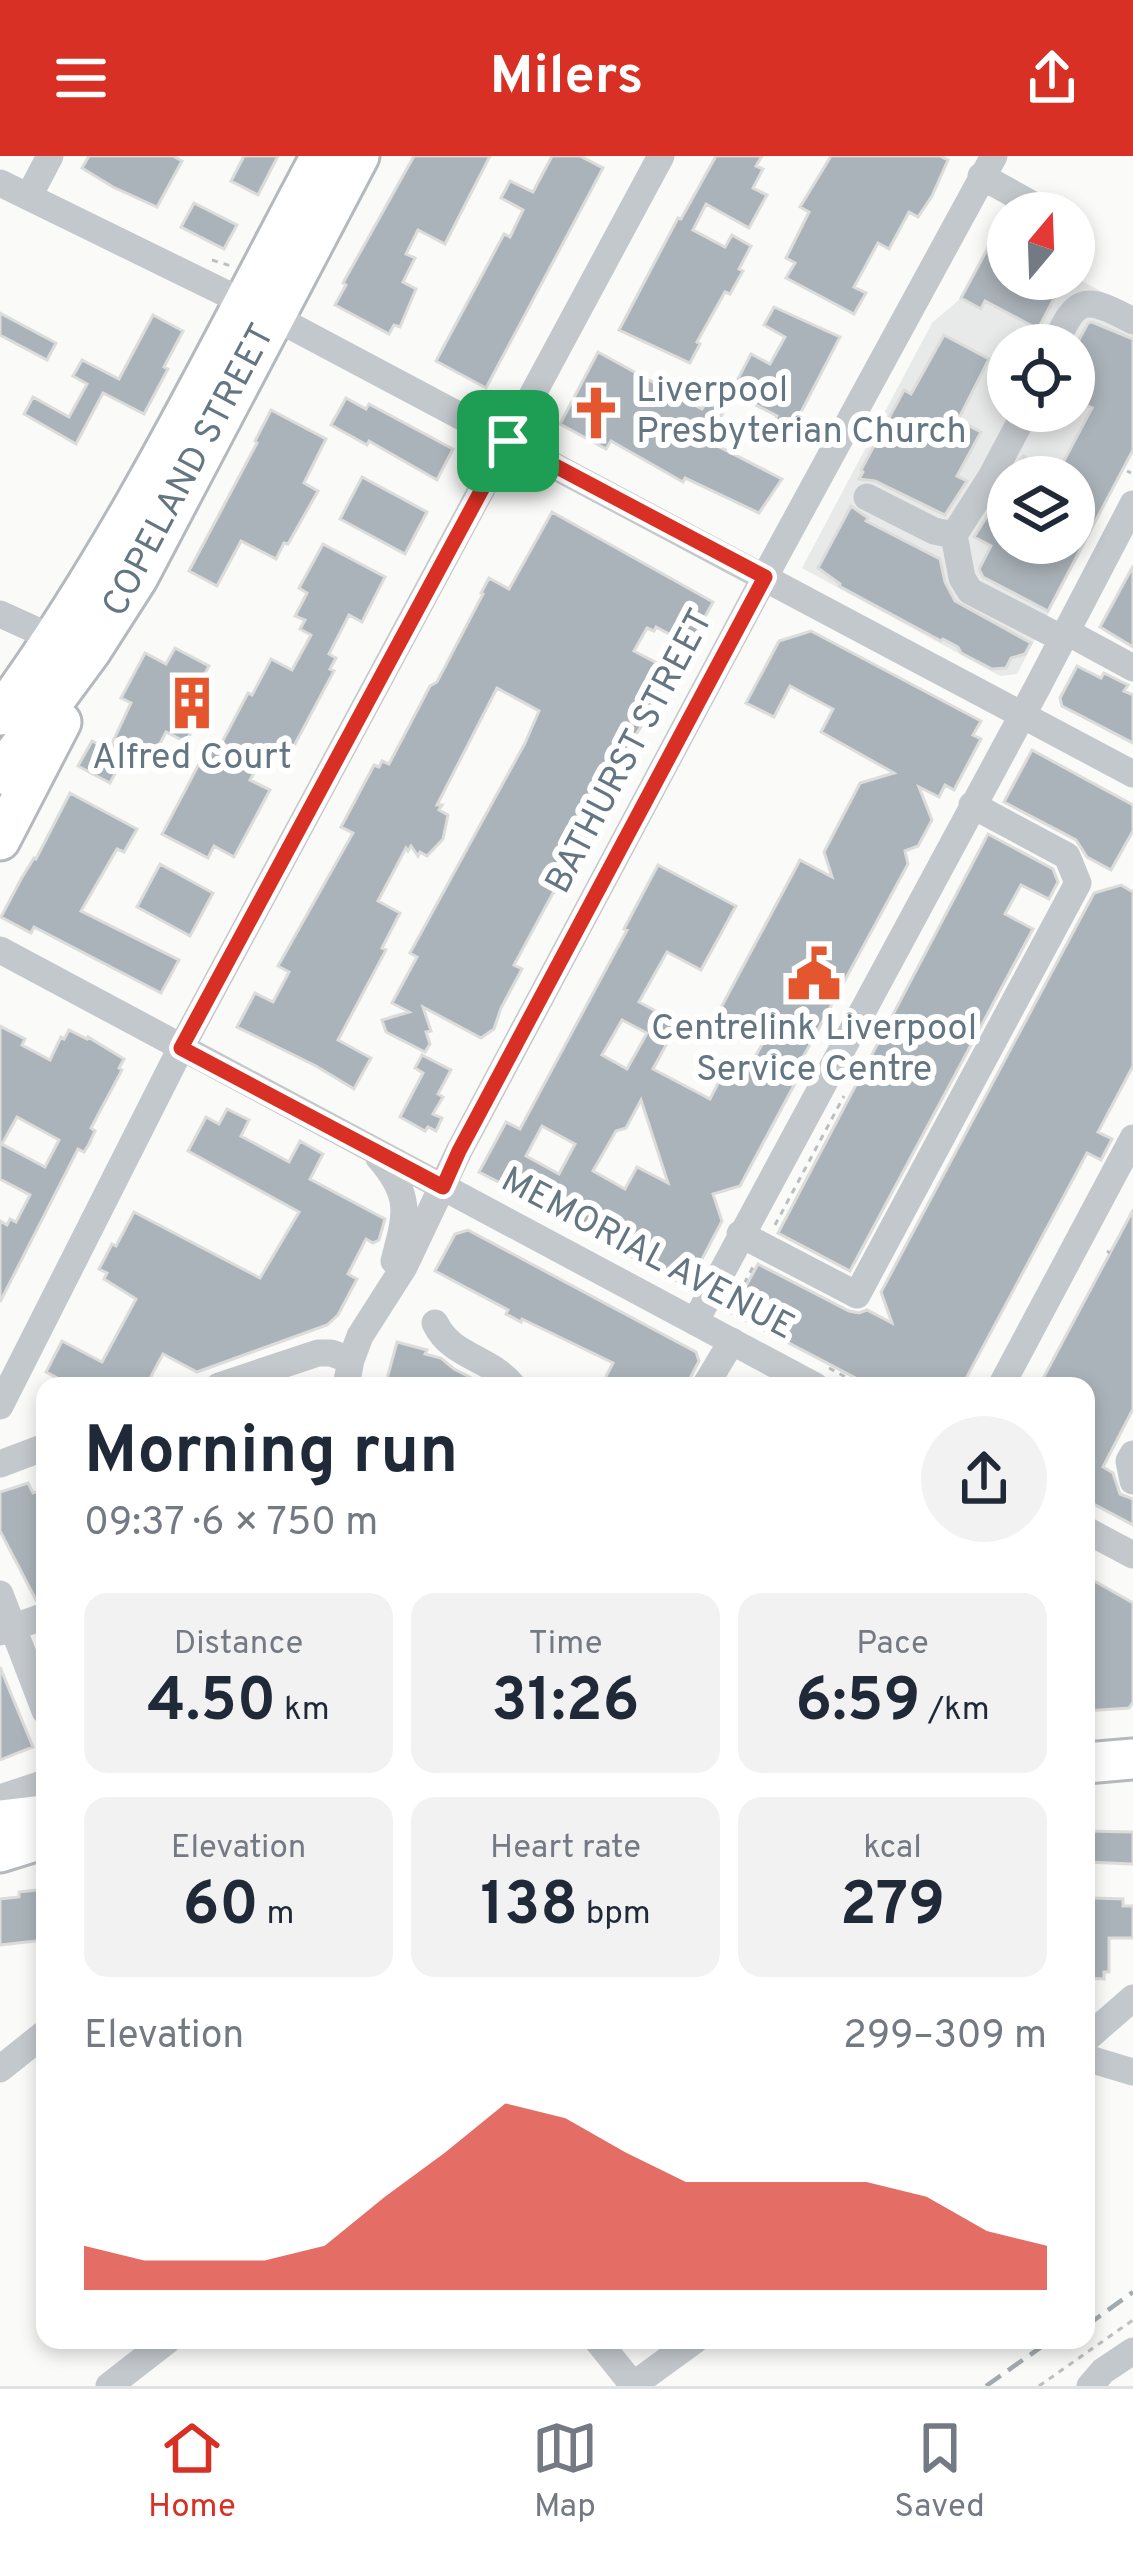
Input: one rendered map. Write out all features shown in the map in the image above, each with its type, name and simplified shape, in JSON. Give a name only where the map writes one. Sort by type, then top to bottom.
[{"type":"highway","name":"COPELAND STREET","points":[[0,774],[138,577],[259,309],[321,156]]},
{"type":"highway","name":"COPELAND STREET","points":[[0,715],[359,156]]},
{"type":"highway","points":[[0,840],[65,714],[59,695]]},
{"type":"highway","points":[[1095,1762],[1133,1759]]},
{"type":"highway","points":[[0,1820],[36,1816]]},
{"type":"highway","points":[[0,1852],[36,1841]]},
{"type":"highway","points":[[0,1876],[36,1871]]},
{"type":"street","points":[[28,196],[50,156]]},
{"type":"street","points":[[0,1406],[8,1368],[661,156]]},
{"type":"street","points":[[988,166],[1019,192]]},
{"type":"street","name":"BATHURST STREET","points":[[349,1373],[360,1336],[404,1267],[459,1151],[988,166]]},
{"type":"street","points":[[0,182],[259,309],[1133,774]]},
{"type":"street","points":[[1064,324],[1072,311],[1093,303],[1133,321]]},
{"type":"street","points":[[1015,432],[954,535],[962,578],[970,591],[1133,668]]},
{"type":"street","points":[[867,497],[934,531],[954,535]]},
{"type":"street","points":[[695,1322],[1133,504]]},
{"type":"street","points":[[0,614],[53,638]]},
{"type":"street","points":[[740,1234],[857,1295],[1078,884],[1066,856],[972,805]]},
{"type":"street","name":"MEMORIAL AVENUE","points":[[0,950],[798,1377]]},
{"type":"street","points":[[1006,1377],[1133,1138]]},
{"type":"street","points":[[368,1146],[400,1184],[404,1201],[402,1229],[385,1294]]},
{"type":"street","points":[[435,1323],[453,1347],[505,1377]]},
{"type":"street","points":[[710,1377],[732,1341]]},
{"type":"street","points":[[246,1377],[318,1353],[332,1353],[349,1373]]},
{"type":"street","points":[[0,1464],[36,1451]]},
{"type":"street","points":[[1133,1454],[1129,1461],[1133,1481]]},
{"type":"street","points":[[1095,1535],[1133,1555]]},
{"type":"street","points":[[0,1594],[7,1630],[36,1692]]},
{"type":"street","points":[[7,1630],[36,1619]]},
{"type":"street","points":[[0,1798],[36,1786]]},
{"type":"street","points":[[1095,2031],[1133,1998]]},
{"type":"street","points":[[0,2069],[36,2041]]},
{"type":"street","points":[[1095,2061],[1133,2072]]},
{"type":"street","points":[[109,2386],[156,2349]]},
{"type":"street","points":[[604,2349],[633,2386],[683,2349]]},
{"type":"street","points":[[1090,2386],[1133,2351]]},
{"type":"path","points":[[1095,2347],[1133,2320]]},
{"type":"path","points":[[1039,2386],[1092,2349]]},
{"type":"shaded area","points":[[987,250],[987,300],[1095,300],[1095,288],[1133,308],[1133,451],[1095,524],[1095,456],[987,456],[987,564],[1074,564],[1017,674],[1000,676],[802,568],[932,323],[961,298]]},
{"type":"building","points":[[89,156],[173,156],[182,161],[157,207],[82,168]]},
{"type":"building","points":[[244,156],[278,156],[258,195],[231,181]]},
{"type":"building","points":[[414,156],[490,156],[445,244],[418,230],[406,254],[415,258],[403,282],[416,289],[400,327],[394,325],[389,334],[335,305]]},
{"type":"building","points":[[552,156],[580,156],[603,168],[486,388],[436,361],[504,234],[510,237],[523,210],[501,198],[510,181],[533,192]]},
{"type":"building","points":[[716,156],[762,156],[756,166],[763,169],[753,188],[767,195],[749,228],[706,204],[693,230],[725,247],[732,235],[751,246],[739,269],[743,271],[730,294],[725,292],[690,363],[619,330]]},
{"type":"building","points":[[831,156],[940,156],[948,160],[918,217],[909,212],[889,249],[878,243],[854,287],[866,293],[854,314],[786,278],[795,263],[786,258],[809,212],[800,207]]},
{"type":"building","points":[[194,203],[237,225],[224,249],[181,227]]},
{"type":"building","points":[[987,250],[987,300],[1053,300],[1041,324],[1029,324],[985,301],[981,309],[961,298]]},
{"type":"building","points":[[774,307],[840,337],[799,416],[813,424],[806,437],[787,428],[780,442],[767,435],[777,416],[731,392],[751,354],[770,364],[785,337],[764,325]]},
{"type":"building","points":[[0,313],[56,343],[47,360],[0,335]]},
{"type":"building","points":[[153,315],[183,331],[144,414],[103,393],[76,444],[24,414],[33,397],[69,417],[87,384],[73,376],[82,360],[119,379]]},
{"type":"building","points":[[1092,322],[1133,339],[1133,450],[1095,522],[1095,456],[1067,456],[1079,432],[1095,432],[1095,324],[1088,323]]},
{"type":"building","points":[[944,335],[987,358],[958,420],[981,432],[957,476],[967,481],[945,515],[875,481],[859,479],[904,390],[911,394]]},
{"type":"building","points":[[598,352],[702,409],[706,402],[724,411],[708,441],[782,479],[759,513],[685,478],[683,482],[611,441],[606,449],[560,424]]},
{"type":"building","points":[[346,398],[366,409],[369,404],[453,449],[437,480],[331,425]]},
{"type":"building","points":[[271,410],[326,439],[304,483],[318,491],[276,559],[241,541],[217,586],[189,571]]},
{"type":"building","points":[[362,477],[427,512],[405,554],[340,519]]},
{"type":"building","points":[[851,506],[866,521],[940,559],[955,601],[1031,643],[1025,654],[1011,658],[1006,668],[992,669],[839,586],[818,568]]},
{"type":"building","points":[[552,512],[713,602],[690,645],[656,627],[654,631],[647,628],[634,651],[672,671],[607,786],[604,808],[579,859],[553,893],[514,965],[522,969],[494,1029],[481,1038],[423,1007],[431,1031],[426,1032],[430,1044],[425,1052],[386,1032],[382,1020],[409,1012],[392,1003],[417,957],[410,953],[539,711],[497,688],[437,805],[448,815],[443,839],[427,856],[420,852],[418,856],[411,846],[406,848],[378,901],[400,913],[382,948],[386,950],[338,1040],[371,1058],[354,1089],[237,1027],[255,993],[273,1002],[289,972],[278,966],[353,833],[341,827],[374,765],[389,764],[489,578],[509,589]]},
{"type":"building","points":[[987,516],[987,544],[974,537]]},
{"type":"building","points":[[323,544],[385,577],[362,622],[349,615],[329,654],[336,658],[330,669],[334,671],[287,759],[267,749],[250,780],[270,790],[234,857],[214,846],[208,858],[162,834],[210,743],[219,748],[271,659],[292,670],[311,635],[300,629],[305,620],[295,616],[307,593],[299,588]]},
{"type":"building","points":[[987,554],[987,564],[1073,564],[1048,611],[983,577],[979,569]]},
{"type":"building","points":[[1133,566],[1133,647],[1100,627]]},
{"type":"building","points":[[811,631],[981,721],[973,735],[981,739],[954,790],[945,785],[939,797],[919,787],[932,820],[918,846],[905,851],[908,864],[801,1061],[806,1063],[740,1186],[713,1194],[722,1221],[691,1280],[681,1283],[479,1172],[506,1122],[520,1129],[658,865],[736,906],[701,970],[667,952],[639,1002],[678,1023],[653,1069],[710,1099],[727,1066],[745,1075],[764,1041],[717,1015],[800,860],[832,877],[824,852],[860,783],[894,773],[821,732],[833,709],[790,686],[774,717],[746,703],[779,641]],"holes":[[[622,1020],[647,1033],[627,1069],[602,1055]],[[641,1100],[668,1183],[637,1167],[625,1189],[593,1171],[616,1131],[626,1128]],[[542,1126],[575,1144],[559,1174],[526,1156]]]},
{"type":"building","name":"Alfred Court","points":[[175,648],[209,666],[196,691],[209,698],[186,742],[166,732],[154,755],[131,743],[110,783],[78,766],[92,741],[109,750],[131,703],[121,698],[145,653],[166,664]]},
{"type":"building","points":[[1077,666],[1128,685],[1124,691],[1133,695],[1133,743],[1062,706],[1060,698]]},
{"type":"building","points":[[1032,750],[1133,805],[1133,831],[1111,870],[1087,857],[1076,840],[1004,802]]},
{"type":"building","points":[[70,793],[137,829],[124,852],[117,849],[81,911],[179,960],[161,993],[34,927],[31,933],[1,917]]},
{"type":"building","points":[[988,834],[1053,869],[1058,882],[1049,899],[1021,885],[1005,914],[1033,929],[850,1271],[778,1233]]},
{"type":"building","points":[[160,864],[213,893],[190,936],[137,907]]},
{"type":"building","points":[[1121,885],[1133,892],[1133,1066],[1098,1132],[1112,1139],[1101,1160],[1087,1153],[967,1377],[854,1377],[739,1317],[735,1306],[758,1264],[849,1311],[867,1310],[892,1323],[881,1292],[1094,893]]},
{"type":"building","points":[[0,1026],[50,1060],[69,1030],[124,1059],[91,1128],[95,1131],[89,1144],[84,1152],[78,1149],[0,1302],[0,1221],[16,1222],[30,1195],[0,1179]],"holes":[[[17,1117],[59,1140],[45,1167],[2,1144]]]},
{"type":"building","points":[[422,1055],[451,1070],[433,1114],[442,1118],[436,1131],[428,1127],[425,1131],[400,1117],[423,1073],[415,1068]]},
{"type":"building","points":[[227,1109],[249,1120],[241,1136],[289,1162],[300,1141],[323,1154],[310,1179],[385,1219],[379,1240],[366,1239],[348,1274],[357,1279],[338,1315],[327,1325],[197,1372],[163,1354],[151,1377],[56,1377],[46,1372],[62,1341],[102,1362],[136,1299],[104,1279],[107,1273],[99,1269],[134,1212],[260,1278],[299,1212],[188,1151],[206,1117],[219,1124]]},
{"type":"building","points":[[1133,1210],[1133,1409],[1103,1467],[1113,1473],[1120,1494],[1133,1499],[1133,1525],[1095,1505],[1095,1377],[1044,1377]]},
{"type":"building","points":[[468,1230],[696,1352],[699,1361],[691,1377],[606,1377],[613,1363],[521,1322],[506,1314],[508,1310],[435,1271],[455,1234]]},
{"type":"building","points":[[397,1342],[427,1350],[425,1354],[441,1358],[470,1377],[387,1377]]},
{"type":"building","points":[[28,1483],[36,1492],[36,1600],[0,1531],[0,1492]]},
{"type":"building","points":[[1095,1581],[1133,1603],[1133,1702],[1129,1708],[1095,1710]]},
{"type":"building","points":[[0,1667],[33,1747],[0,1760]]},
{"type":"building","points":[[1095,1831],[1133,1832],[1133,1864],[1095,1862]]},
{"type":"building","points":[[36,1890],[36,1941],[0,1945],[0,1899],[19,1897],[19,1892]]},
{"type":"building","points":[[1095,1898],[1123,1899],[1123,1906],[1133,1906],[1133,1938],[1109,1938],[1109,1972],[1104,1972],[1104,1979],[1095,1978]]},
{"type":"railway","points":[[1095,2319],[1133,2292]]},
{"type":"railway","points":[[986,2386],[1038,2349]]},
{"type":"place","name":"Liverpool Presbyterian Church","points":[[596,413]]},
{"type":"place","name":"Alfred Court","points":[[192,703]]},
{"type":"place","name":"Centrelink Liverpool Service Centre","points":[[814,974]]},
{"type":"route","points":[[508,441],[765,577],[443,1187],[181,1048],[508,441]]}]
